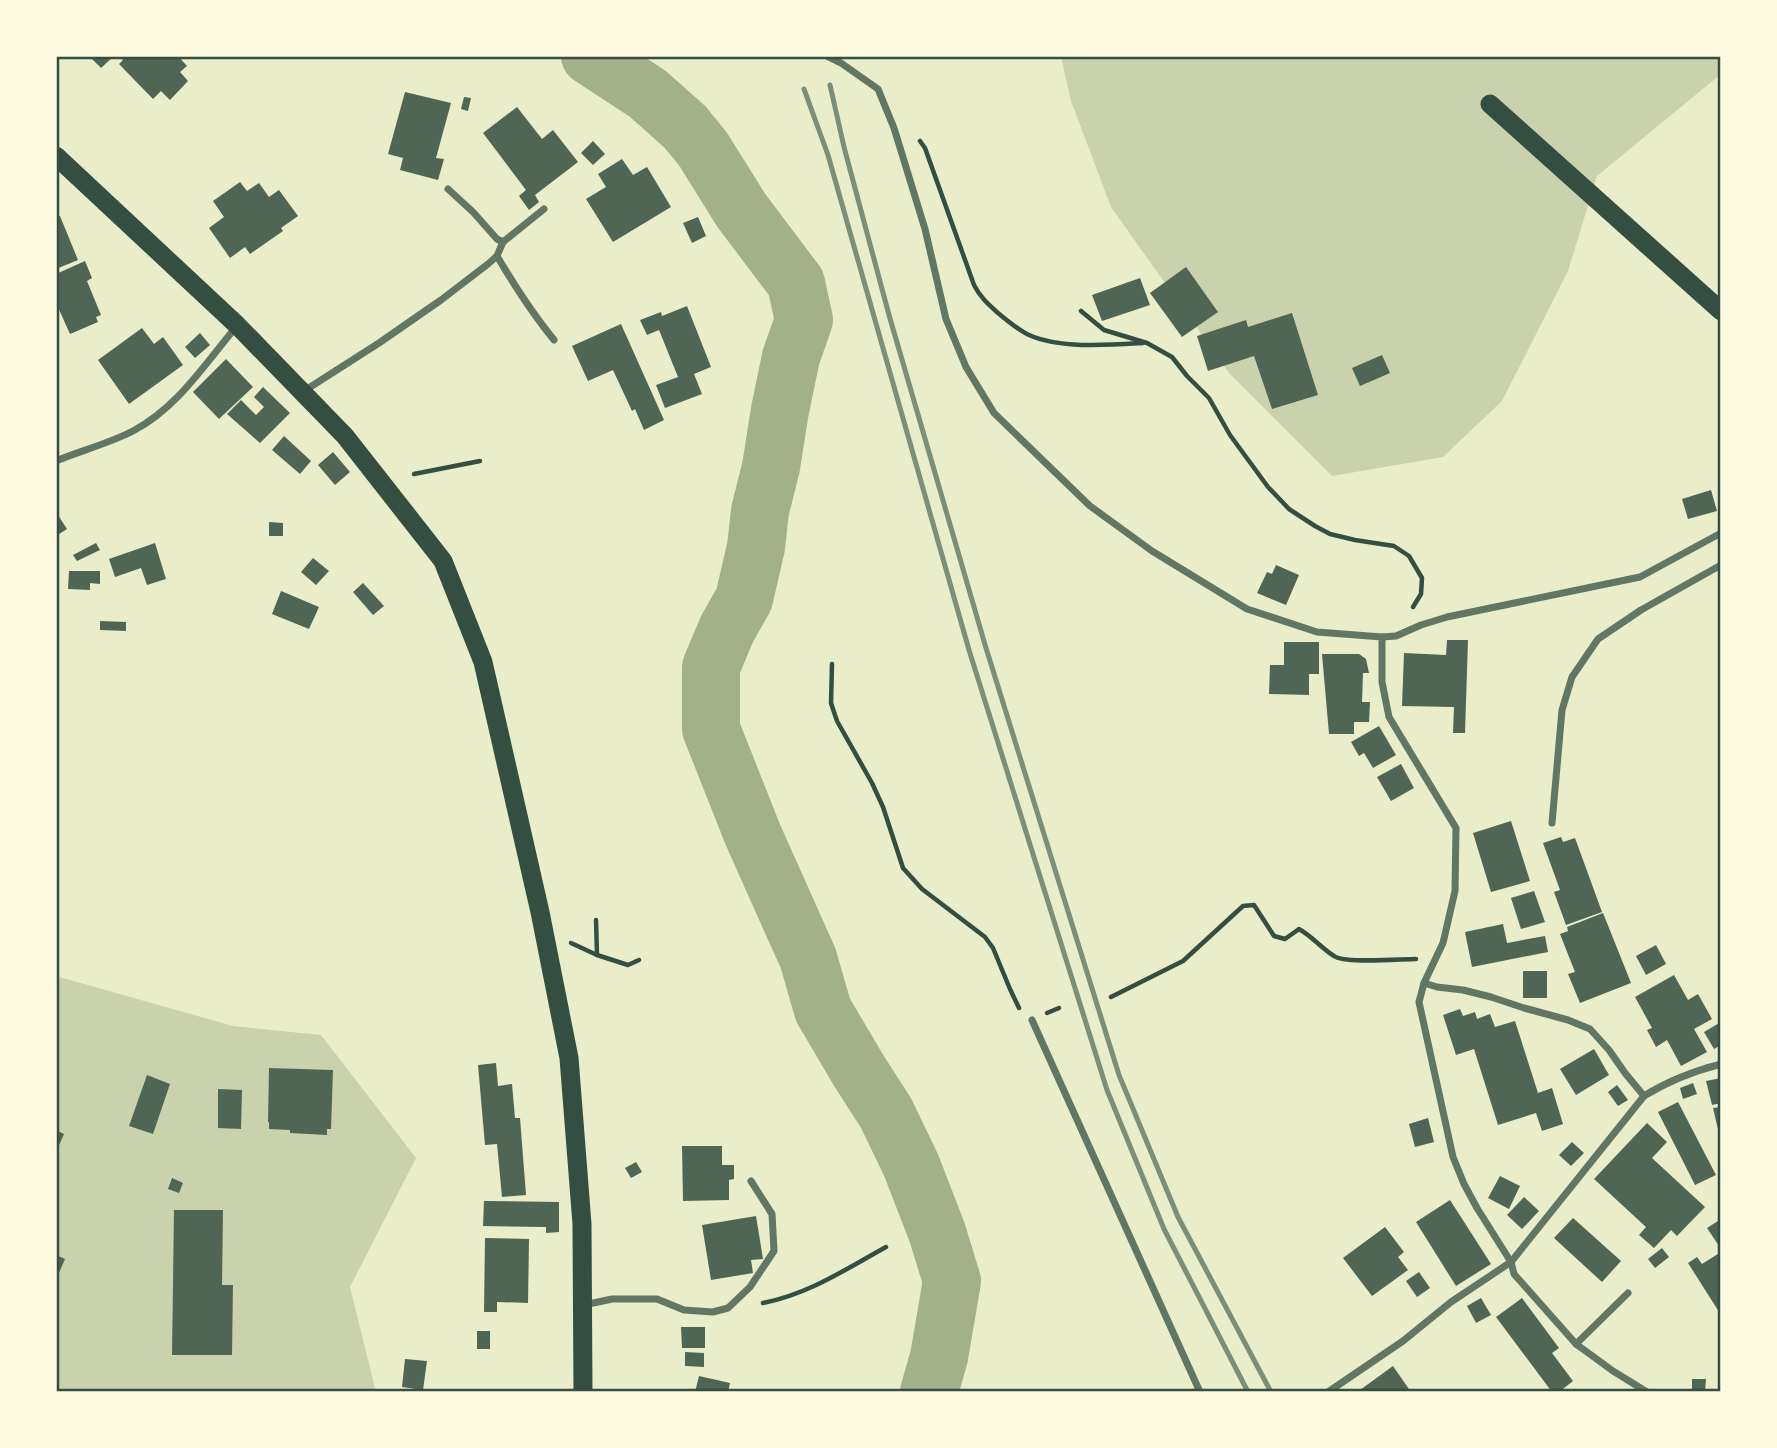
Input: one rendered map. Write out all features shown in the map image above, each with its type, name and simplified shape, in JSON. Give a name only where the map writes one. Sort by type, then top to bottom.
[{"type":"highway","points":[[1490,104],[1721,311]]},
{"type":"highway","points":[[56,156],[237,325],[345,436],[443,561],[483,662],[569,1058],[582,1224],[583,1392]]},
{"type":"street","points":[[827,56],[878,89],[894,128],[925,229],[946,319],[966,368],[994,413],[1090,506],[1152,551],[1247,609],[1317,632],[1396,636],[1447,617],[1640,577],[1721,533]]},
{"type":"street","points":[[448,189],[503,242]]},
{"type":"street","points":[[302,392],[441,300],[497,256],[503,242],[544,209]]},
{"type":"street","points":[[497,256],[534,315],[554,340]]},
{"type":"street","points":[[56,461],[132,432],[160,414],[182,393],[237,325]]},
{"type":"street","points":[[1552,823],[1562,710],[1572,677],[1598,639],[1641,610],[1721,565]]},
{"type":"street","points":[[1382,637],[1382,682],[1389,717],[1456,828],[1455,891],[1443,943],[1424,983],[1419,1002],[1454,1157],[1464,1184],[1511,1262],[1514,1274],[1576,1344],[1647,1392]]},
{"type":"street","points":[[1424,983],[1491,997],[1590,1029],[1644,1096]]},
{"type":"street","points":[[1032,1020],[1200,1392]]},
{"type":"street","points":[[1328,1392],[1403,1341],[1451,1302],[1511,1262],[1644,1096],[1675,1080],[1721,1064]]},
{"type":"street","points":[[583,1305],[612,1299],[656,1299],[684,1310],[713,1312],[728,1308],[750,1287],[774,1251],[772,1214],[751,1181]]},
{"type":"street","points":[[1576,1344],[1628,1293]]},
{"type":"path","points":[[914,132],[925,148],[980,297],[1028,334],[1045,340],[1106,346],[1147,342]]},
{"type":"path","points":[[1081,311],[1104,330],[1147,342],[1172,357],[1209,398],[1230,435],[1268,487],[1289,509],[1330,534],[1394,546],[1412,559],[1422,578],[1421,594],[1415,605],[1386,629],[1382,637]]},
{"type":"path","points":[[414,474],[480,461]]},
{"type":"path","points":[[832,664],[831,703],[837,721],[878,795],[903,868],[922,889],[985,937],[993,948],[1020,1009]]},
{"type":"path","points":[[1111,997],[1183,961],[1242,906],[1254,905],[1275,936],[1285,939],[1299,929],[1336,958],[1374,961],[1399,958],[1436,959]]},
{"type":"path","points":[[596,920],[597,955]]},
{"type":"path","points":[[544,937],[568,942],[628,965],[639,960]]},
{"type":"path","points":[[728,1308],[755,1305],[796,1295],[823,1283],[886,1247]]},
{"type":"green space","points":[[1061,56],[1721,56],[1721,74],[1597,176],[1568,271],[1502,401],[1443,457],[1332,476],[1229,373],[1111,207],[1071,101]]},
{"type":"green space","points":[[56,976],[233,1026],[321,1035],[416,1158],[350,1287],[376,1392],[56,1392]]},
{"type":"building","points":[[89,56],[114,56],[101,68]]},
{"type":"building","points":[[119,56],[178,56],[187,66],[180,72],[188,81],[170,100],[161,91],[153,99],[119,64],[123,60]]},
{"type":"building","points":[[405,92],[451,103],[436,158],[444,159],[438,180],[400,170],[403,158],[388,154]]},
{"type":"building","points":[[464,97],[471,98],[468,111],[461,109]]},
{"type":"building","points":[[517,107],[542,139],[553,130],[578,162],[535,195],[539,202],[529,210],[519,196],[526,190],[483,133]]},
{"type":"building","points":[[593,141],[605,154],[593,165],[581,153]]},
{"type":"building","points":[[622,159],[633,175],[647,167],[671,207],[613,242],[586,199],[606,187],[598,174]]},
{"type":"building","points":[[240,182],[247,191],[259,183],[269,197],[279,190],[298,216],[281,228],[283,231],[250,254],[245,247],[230,258],[209,228],[224,217],[213,201]]},
{"type":"building","points":[[60,216],[78,260],[56,269],[56,217]]},
{"type":"building","points":[[698,217],[706,236],[692,243],[683,223]]},
{"type":"building","points":[[85,261],[92,278],[87,281],[101,315],[96,317],[98,322],[70,334],[56,303],[56,274]]},
{"type":"building","points":[[1186,267],[1218,312],[1182,337],[1150,293]]},
{"type":"building","points":[[1140,278],[1150,305],[1102,321],[1092,295]]},
{"type":"building","points":[[687,306],[711,367],[694,374],[702,394],[665,408],[656,385],[678,377],[659,330],[647,335],[640,320],[661,312],[662,316]]},
{"type":"building","points":[[1292,313],[1318,395],[1272,409],[1254,356],[1208,371],[1197,336],[1246,320],[1248,327]]},
{"type":"building","points":[[621,324],[664,420],[644,430],[613,370],[588,381],[572,346]]},
{"type":"building","points":[[142,328],[154,344],[163,337],[183,365],[129,404],[98,360]]},
{"type":"building","points":[[200,333],[210,345],[195,358],[185,347]]},
{"type":"building","points":[[1382,355],[1390,373],[1360,386],[1352,368]]},
{"type":"building","points":[[226,359],[253,387],[219,419],[193,392]]},
{"type":"building","points":[[263,387],[290,413],[260,443],[227,414],[241,400],[256,415],[264,407],[254,397]]},
{"type":"building","points":[[284,436],[311,461],[300,474],[272,450]]},
{"type":"building","points":[[333,452],[350,472],[335,485],[318,465]]},
{"type":"building","points":[[1711,490],[1717,511],[1688,519],[1682,499]]},
{"type":"building","points":[[56,512],[67,529],[56,536]]},
{"type":"building","points":[[269,522],[283,523],[283,536],[269,536]]},
{"type":"building","points":[[96,543],[100,550],[77,561],[73,555]]},
{"type":"building","points":[[155,543],[166,579],[147,585],[141,568],[115,577],[109,559]]},
{"type":"building","points":[[313,558],[329,571],[316,585],[301,572]]},
{"type":"building","points":[[1276,565],[1299,575],[1286,605],[1257,593],[1267,572],[1272,574]]},
{"type":"building","points":[[69,571],[100,571],[100,584],[90,583],[90,590],[68,589]]},
{"type":"building","points":[[363,583],[384,606],[373,615],[353,592]]},
{"type":"building","points":[[281,591],[319,607],[309,629],[272,614]]},
{"type":"building","points":[[100,621],[126,622],[126,631],[100,630]]},
{"type":"building","points":[[1447,640],[1468,640],[1465,733],[1453,733],[1454,707],[1402,706],[1404,653],[1446,655]]},
{"type":"building","points":[[1284,642],[1319,642],[1319,674],[1309,674],[1309,695],[1269,694],[1270,665],[1284,665]]},
{"type":"building","points":[[1322,654],[1359,654],[1366,659],[1369,673],[1363,673],[1362,702],[1370,702],[1369,722],[1354,722],[1354,734],[1329,734]]},
{"type":"building","points":[[1379,726],[1396,755],[1373,768],[1364,753],[1359,756],[1351,742]]},
{"type":"building","points":[[1401,764],[1414,788],[1391,801],[1377,777]]},
{"type":"building","points":[[1511,821],[1530,881],[1491,892],[1473,833]]},
{"type":"building","points":[[1561,837],[1563,842],[1575,838],[1602,912],[1566,925],[1554,892],[1560,890],[1543,843]]},
{"type":"building","points":[[1534,891],[1545,922],[1521,929],[1511,898]]},
{"type":"building","points":[[1603,913],[1631,983],[1580,1003],[1568,974],[1575,972],[1560,934],[1568,931],[1567,927]]},
{"type":"building","points":[[1503,924],[1507,943],[1545,936],[1548,952],[1472,967],[1465,932]]},
{"type":"building","points":[[1656,945],[1666,964],[1646,975],[1636,956]]},
{"type":"building","points":[[1523,971],[1547,971],[1547,998],[1523,998]]},
{"type":"building","points":[[1674,975],[1688,1000],[1698,994],[1712,1019],[1694,1029],[1707,1052],[1681,1066],[1667,1040],[1656,1047],[1647,1030],[1652,1028],[1635,997]]},
{"type":"building","points":[[1460,1009],[1463,1016],[1475,1012],[1477,1019],[1490,1014],[1495,1027],[1515,1021],[1538,1093],[1552,1088],[1563,1124],[1542,1131],[1536,1113],[1498,1125],[1474,1049],[1456,1055],[1443,1015]]},
{"type":"building","points":[[1721,1022],[1721,1045],[1714,1049],[1704,1032]]},
{"type":"building","points":[[1594,1049],[1609,1075],[1576,1095],[1560,1069]]},
{"type":"building","points":[[496,1063],[498,1086],[512,1084],[515,1118],[520,1118],[526,1195],[502,1197],[497,1144],[485,1145],[478,1065]]},
{"type":"building","points":[[269,1068],[333,1070],[331,1129],[327,1129],[327,1135],[269,1129]]},
{"type":"building","points":[[147,1075],[170,1084],[153,1134],[129,1126]]},
{"type":"building","points":[[1721,1078],[1721,1103],[1712,1105],[1706,1081]]},
{"type":"building","points":[[1693,1083],[1697,1094],[1683,1099],[1680,1088]]},
{"type":"building","points":[[1617,1085],[1628,1100],[1618,1106],[1608,1092]]},
{"type":"building","points":[[218,1089],[242,1090],[241,1129],[218,1128]]},
{"type":"building","points":[[1678,1102],[1716,1175],[1695,1185],[1658,1112]]},
{"type":"building","points":[[1721,1107],[1721,1138],[1720,1138],[1713,1108]]},
{"type":"building","points":[[1428,1118],[1434,1142],[1415,1147],[1409,1124]]},
{"type":"building","points":[[1647,1123],[1667,1142],[1652,1158],[1705,1207],[1677,1236],[1671,1230],[1654,1248],[1639,1235],[1646,1227],[1594,1179]]},
{"type":"building","points":[[56,1130],[64,1134],[56,1152]]},
{"type":"building","points":[[1572,1142],[1584,1153],[1571,1166],[1559,1155]]},
{"type":"building","points":[[682,1146],[722,1146],[722,1165],[734,1165],[734,1179],[729,1180],[729,1200],[683,1201]]},
{"type":"building","points":[[636,1162],[642,1172],[631,1178],[625,1168]]},
{"type":"building","points":[[1500,1176],[1520,1186],[1509,1209],[1488,1198]]},
{"type":"building","points":[[172,1178],[183,1183],[179,1193],[168,1189]]},
{"type":"building","points":[[1524,1197],[1539,1211],[1522,1229],[1507,1215]]},
{"type":"building","points":[[1450,1200],[1491,1264],[1456,1286],[1416,1222]]},
{"type":"building","points":[[484,1201],[559,1202],[559,1232],[546,1233],[546,1227],[483,1226]]},
{"type":"building","points":[[174,1210],[223,1210],[222,1285],[233,1285],[232,1355],[172,1355]]},
{"type":"building","points":[[756,1216],[763,1259],[751,1260],[753,1273],[711,1280],[702,1225]]},
{"type":"building","points":[[1573,1218],[1621,1261],[1602,1282],[1554,1238]]},
{"type":"building","points":[[1721,1219],[1721,1249],[1707,1228]]},
{"type":"building","points":[[1385,1227],[1404,1252],[1398,1257],[1408,1270],[1372,1296],[1343,1258]]},
{"type":"building","points":[[485,1238],[529,1239],[528,1303],[497,1302],[497,1312],[484,1312]]},
{"type":"building","points":[[1662,1248],[1669,1257],[1655,1268],[1648,1259]]},
{"type":"building","points":[[1721,1252],[1721,1315],[1688,1263],[1697,1257],[1702,1264]]},
{"type":"building","points":[[56,1255],[65,1259],[56,1280]]},
{"type":"building","points":[[1419,1272],[1430,1288],[1417,1297],[1406,1281]]},
{"type":"building","points":[[1481,1298],[1491,1315],[1476,1323],[1467,1306]]},
{"type":"building","points":[[1522,1298],[1559,1348],[1552,1353],[1573,1381],[1559,1392],[1552,1392],[1496,1317]]},
{"type":"building","points":[[681,1327],[705,1327],[705,1348],[682,1348]]},
{"type":"building","points":[[477,1331],[490,1331],[490,1349],[477,1349]]},
{"type":"building","points":[[685,1352],[704,1353],[704,1367],[685,1366]]},
{"type":"building","points":[[405,1359],[427,1361],[423,1390],[402,1387]]},
{"type":"building","points":[[1393,1366],[1411,1392],[1361,1392],[1360,1390]]},
{"type":"building","points":[[699,1376],[730,1383],[728,1392],[695,1392]]},
{"type":"building","points":[[1692,1379],[1706,1379],[1705,1392],[1692,1392]]},
{"type":"waterway","points":[[590,56],[648,94],[685,127],[703,149],[741,210],[796,283],[804,320],[791,357],[744,599],[727,629],[711,667],[711,729],[753,835],[808,958],[823,1010],[886,1113],[911,1165],[937,1232],[952,1281],[939,1357],[929,1392]]},
{"type":"railway","points":[[830,85],[889,315],[986,648],[1119,1075],[1178,1217],[1271,1392]]},
{"type":"railway","points":[[804,89],[828,155],[969,650],[1107,1090],[1164,1229],[1248,1392]]}]
